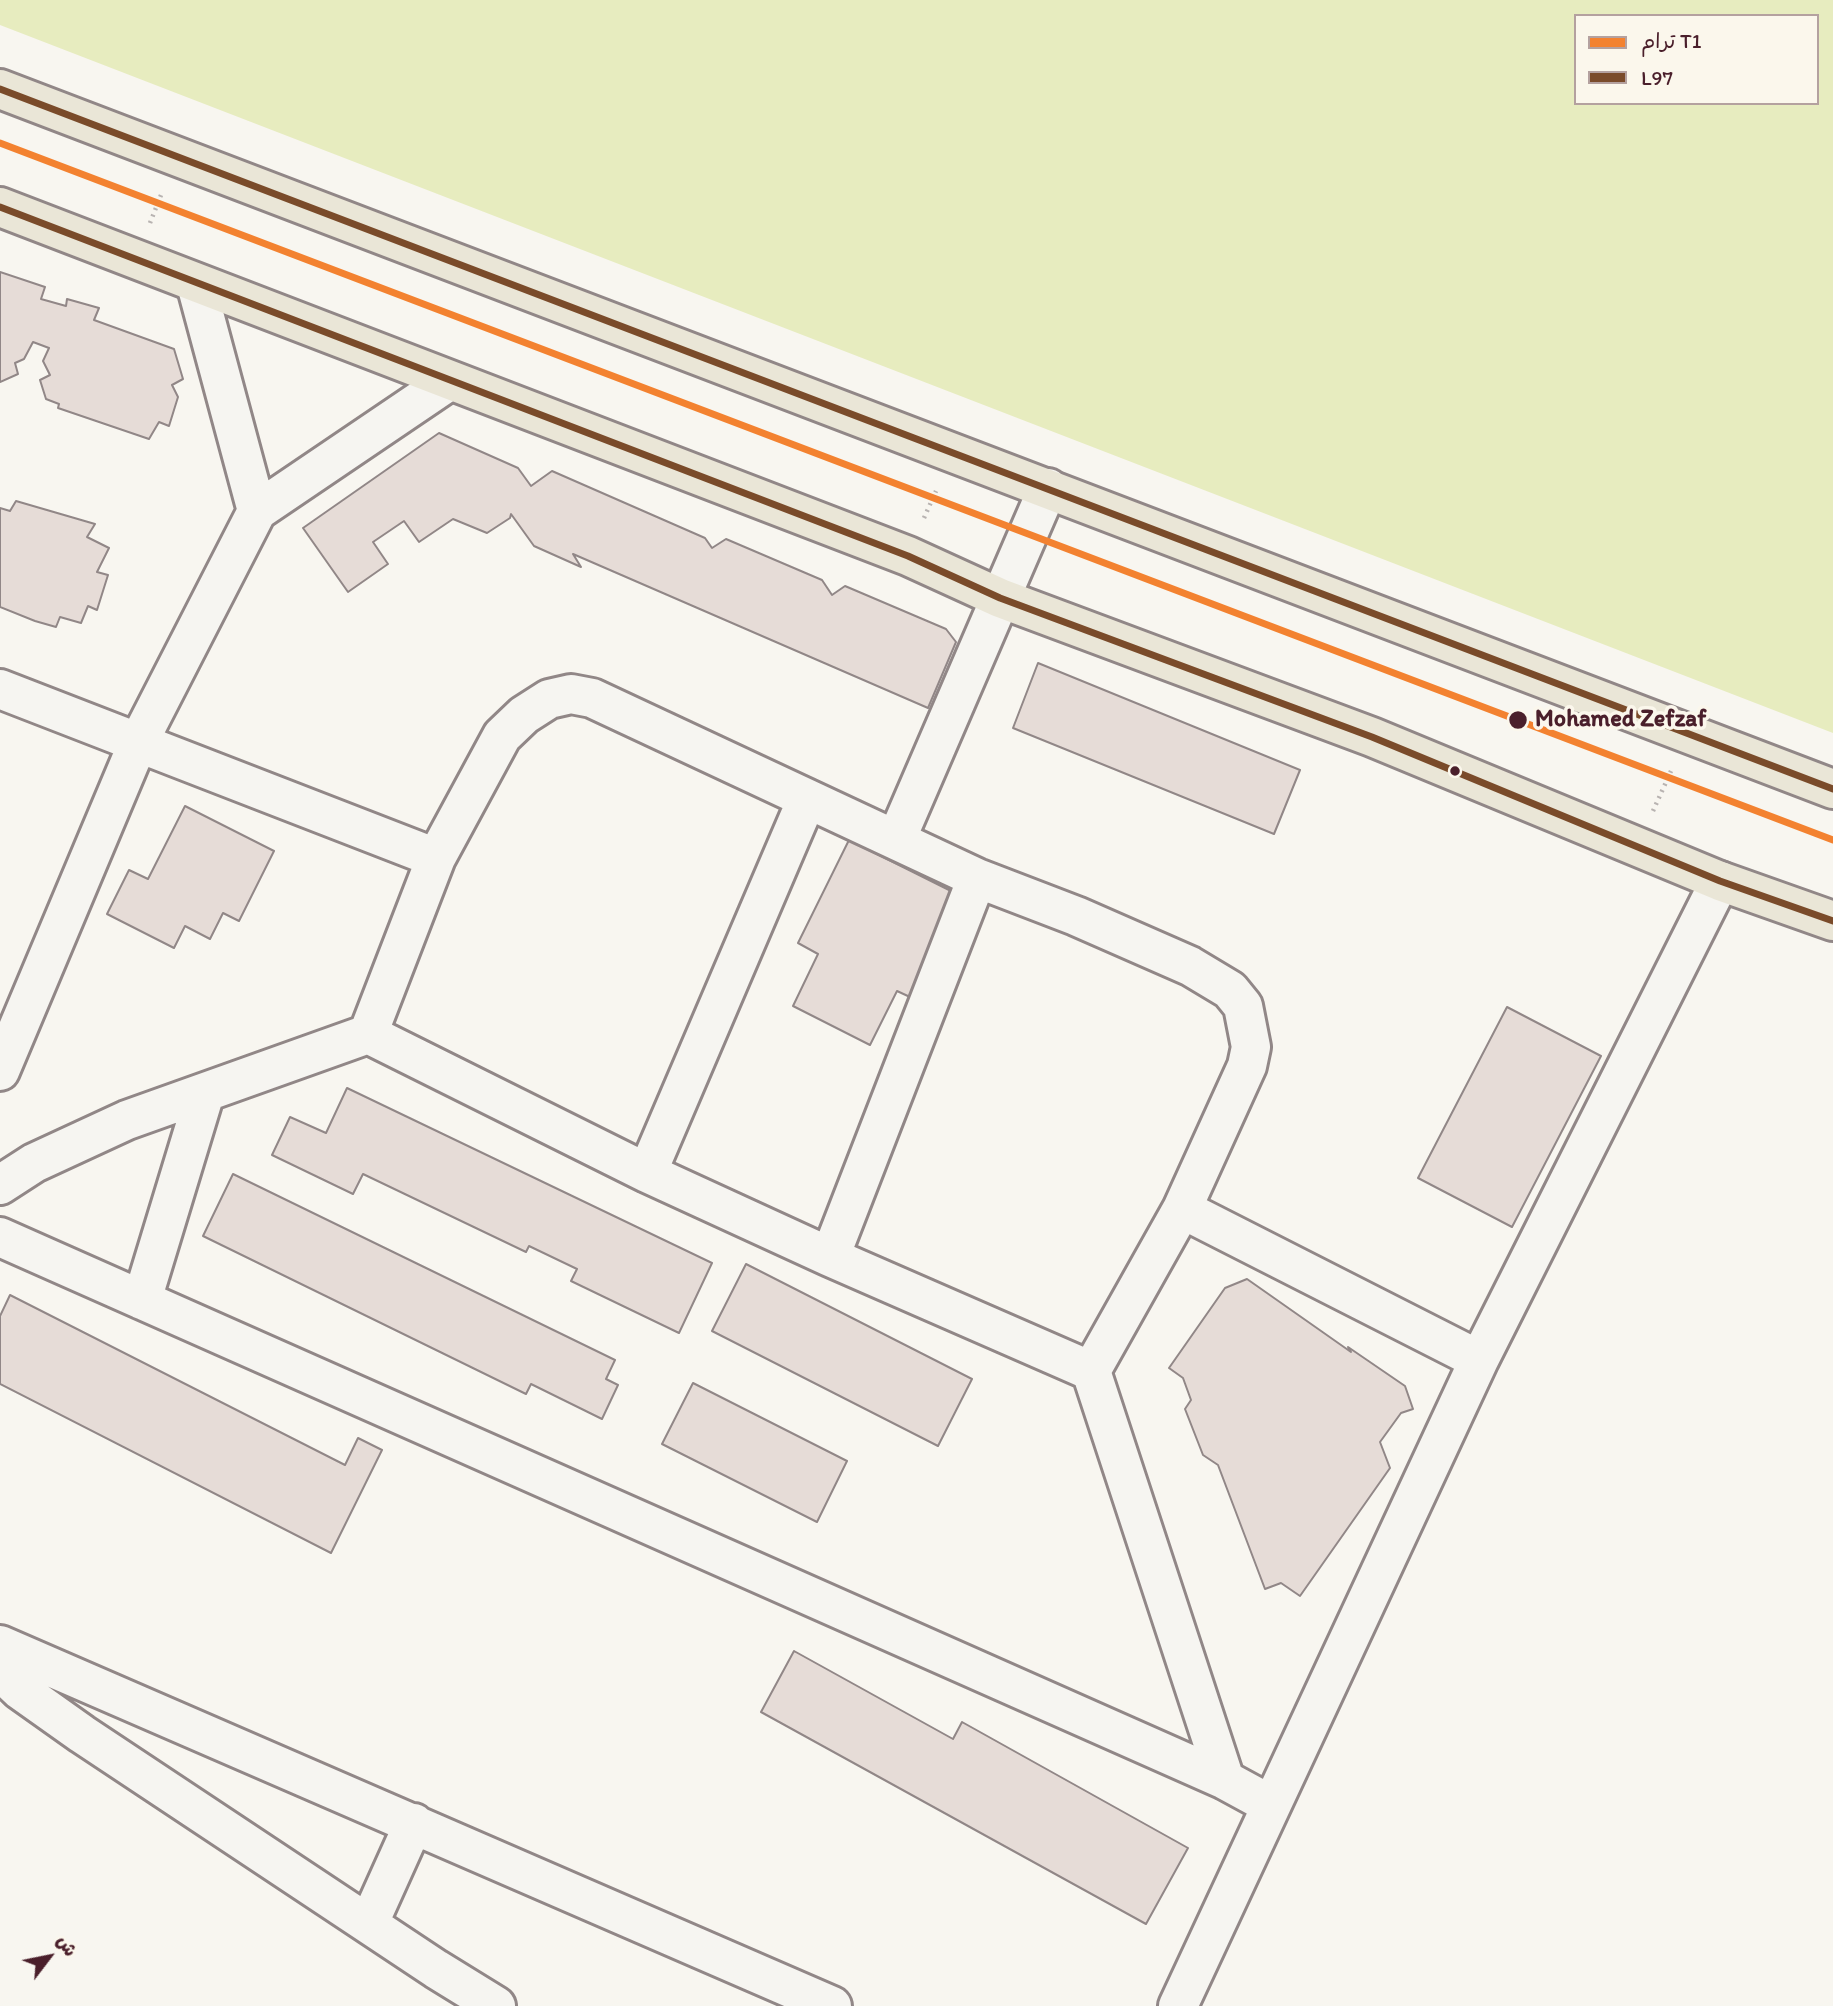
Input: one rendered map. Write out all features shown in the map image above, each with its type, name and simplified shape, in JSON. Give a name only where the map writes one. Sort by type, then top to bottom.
[{"type":"main road","points":[[0,89],[1833,789]]},
{"type":"main road","points":[[0,207],[908,556],[1000,597],[1371,737],[1720,881],[1833,921]]},
{"type":"street","points":[[196,284],[257,511]]},
{"type":"street","points":[[0,1071],[138,743],[257,511],[449,381]]},
{"type":"street","points":[[896,840],[1048,488]]},
{"type":"street","points":[[0,689],[436,858]]},
{"type":"street","points":[[368,1034],[436,858],[502,736],[524,715],[548,699],[571,694],[592,698],[977,878],[1076,916],[1190,966],[1230,990],[1242,1006],[1251,1047],[1247,1066],[1182,1209],[1091,1371],[1225,1780]]},
{"type":"street","points":[[648,1172],[807,799]]},
{"type":"street","points":[[830,1257],[977,878]]},
{"type":"street","points":[[1178,2006],[1479,1360],[1720,881]]},
{"type":"street","points":[[0,1185],[34,1163],[115,1126],[368,1034],[648,1172],[830,1257],[1091,1371]]},
{"type":"street","points":[[142,1300],[205,1093]]},
{"type":"street","points":[[1182,1209],[1479,1360]]},
{"type":"street","points":[[0,1237],[1225,1780],[1271,1805]]},
{"type":"street","points":[[0,1645],[832,2006]]},
{"type":"street","points":[[0,1671],[20,1690],[82,1734],[496,2006]]},
{"type":"street","points":[[369,1923],[414,1824]]},
{"type":"path","points":[[137,258],[177,156]]},
{"type":"path","points":[[908,556],[953,451]]},
{"type":"path","points":[[1638,846],[1688,732]]},
{"type":"green space","points":[[0,0],[1833,0],[1833,733],[0,25]]},
{"type":"building","points":[[0,272],[45,287],[41,299],[66,306],[67,299],[99,308],[94,320],[174,349],[183,379],[172,385],[178,397],[169,426],[159,422],[149,439],[58,408],[59,404],[46,399],[40,380],[50,375],[43,361],[49,348],[33,342],[24,359],[15,363],[18,374],[0,382]]},
{"type":"building","points":[[439,433],[518,468],[531,486],[552,471],[705,538],[712,548],[726,539],[822,580],[832,595],[845,586],[946,629],[956,642],[928,708],[573,554],[581,567],[534,546],[511,514],[510,518],[487,533],[453,519],[419,542],[404,521],[373,542],[388,564],[348,592],[303,528]]},
{"type":"building","points":[[16,501],[95,524],[87,537],[109,548],[97,572],[108,575],[97,610],[88,606],[81,623],[60,617],[56,627],[0,607],[0,508],[10,511]]},
{"type":"building","points":[[1038,663],[1300,770],[1274,834],[1013,728]]},
{"type":"building","points":[[185,806],[274,851],[239,921],[223,913],[210,939],[185,926],[174,948],[107,914],[129,870],[148,879]]},
{"type":"building","points":[[849,840],[961,896],[910,997],[897,991],[870,1045],[793,1006],[818,954],[798,943]]},
{"type":"building","points":[[1507,1007],[1601,1056],[1512,1227],[1418,1178]]},
{"type":"building","points":[[347,1088],[712,1263],[679,1333],[571,1281],[577,1269],[529,1246],[526,1252],[363,1174],[353,1194],[272,1155],[290,1117],[326,1133]]},
{"type":"building","points":[[233,1174],[615,1360],[606,1379],[618,1385],[602,1419],[531,1384],[526,1394],[203,1236]]},
{"type":"building","points":[[746,1264],[972,1379],[938,1446],[712,1331]]},
{"type":"building","points":[[1247,1279],[1351,1352],[1348,1347],[1405,1386],[1413,1409],[1401,1413],[1380,1442],[1390,1468],[1300,1596],[1281,1583],[1265,1589],[1218,1465],[1203,1455],[1185,1409],[1191,1400],[1183,1378],[1169,1368],[1225,1288]]},
{"type":"building","points":[[10,1295],[345,1465],[358,1438],[382,1450],[331,1553],[0,1384],[0,1316]]},
{"type":"building","points":[[693,1383],[847,1461],[817,1522],[662,1444]]},
{"type":"building","points":[[794,1651],[953,1739],[962,1722],[1188,1848],[1146,1924],[761,1712]]},
{"type":"tram line","name":"T1","points":[[0,143],[1833,840]]},
{"type":"transit line","name":"L97","points":[[0,89],[1833,789]]},
{"type":"transit line","name":"L97","points":[[0,207],[908,556],[1000,598],[1372,737],[1720,881],[1833,921]]},
{"type":"place","name":"Mohamed Zefzaf","points":[[1518,720]]}]
